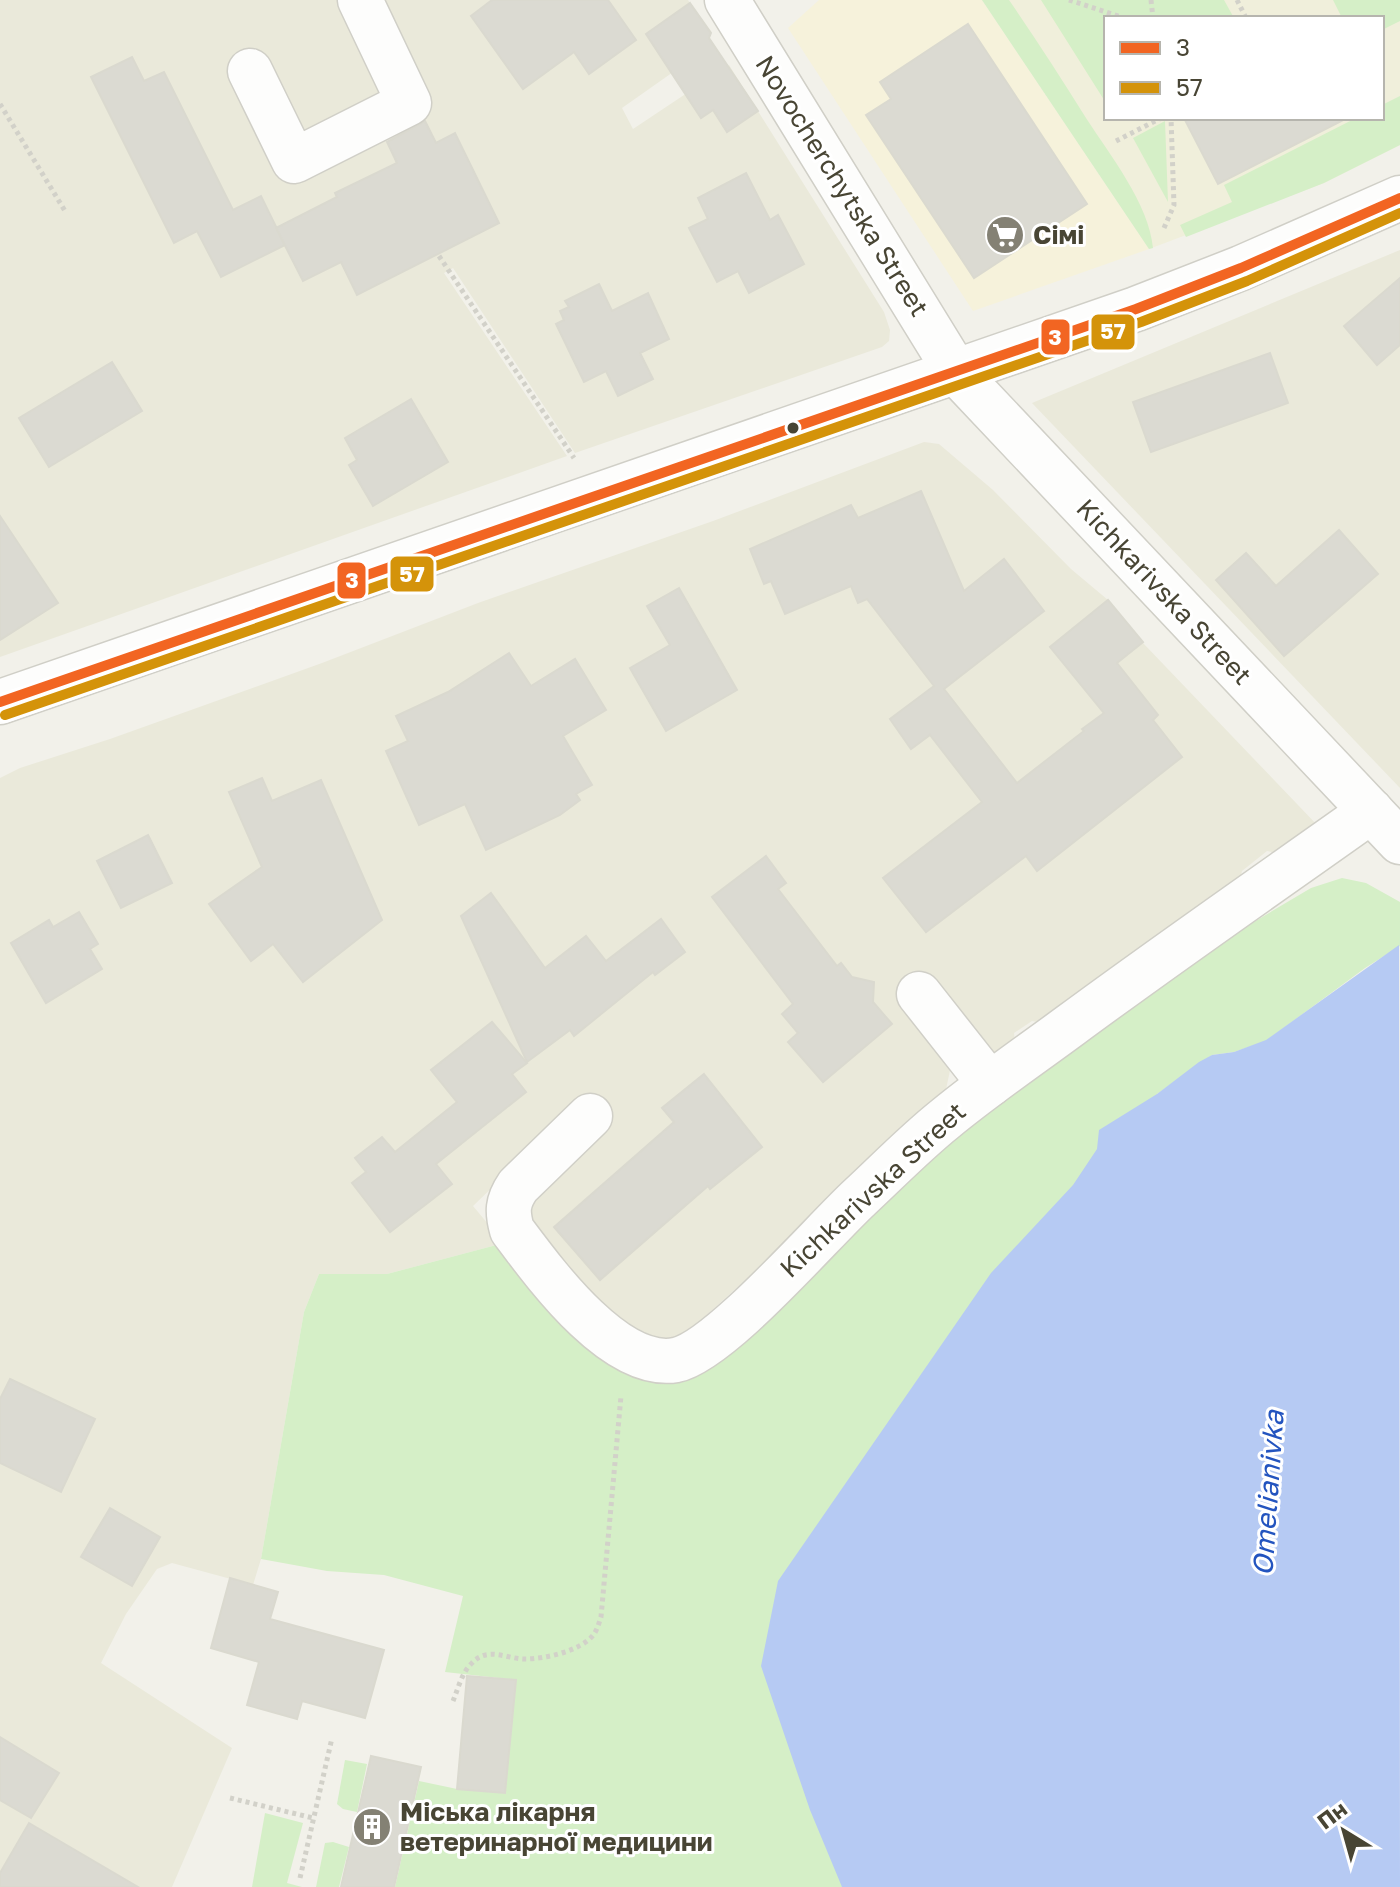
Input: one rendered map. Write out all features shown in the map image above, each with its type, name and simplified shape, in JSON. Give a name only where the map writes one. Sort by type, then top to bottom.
[{"type":"street","points":[[250,71],[294,161],[409,103],[360,0]]},
{"type":"street","name":"Novocherchytska Street","points":[[727,0],[956,372]]},
{"type":"street","points":[[0,702],[1188,290],[1400,198]]},
{"type":"street","name":"Kichkarivska Street","points":[[590,1116],[518,1186],[510,1199],[507,1214],[512,1230],[587,1320],[625,1350],[654,1361],[677,1359],[695,1352],[716,1336],[857,1199],[943,1121],[990,1084],[1386,827],[956,372]]},
{"type":"street","points":[[919,994],[990,1084]]},
{"type":"path","points":[[1069,0],[1118,16]]},
{"type":"path","points":[[0,104],[65,211]]},
{"type":"path","points":[[1116,141],[1157,120]]},
{"type":"path","points":[[1164,228],[1174,205],[1171,120]]},
{"type":"path","points":[[439,256],[577,462]]},
{"type":"path","points":[[453,1701],[472,1662],[484,1655],[493,1653],[523,1660],[542,1658],[583,1644],[594,1634],[601,1617],[625,1350]]},
{"type":"path","points":[[300,1878],[332,1738]]},
{"type":"path","points":[[230,1798],[313,1818]]},
{"type":"shaded area","points":[[0,0],[688,0],[711,33],[703,51],[622,108],[633,129],[729,65],[884,312],[890,330],[889,341],[882,347],[575,453],[453,268],[444,273],[567,456],[0,657]]},
{"type":"shaded area","points":[[819,0],[982,0],[1149,249],[973,311],[788,28]]},
{"type":"shaded area","points":[[982,0],[1400,0],[1400,145],[1324,183],[1149,249]]},
{"type":"shaded area","points":[[1400,250],[1400,788],[1032,403]]},
{"type":"shaded area","points":[[924,442],[939,444],[993,490],[1071,569],[1108,600],[1143,643],[1319,827],[1281,854],[1267,851],[1242,871],[1239,884],[1048,1024],[1032,1021],[1014,1033],[1015,1044],[1000,1055],[952,1061],[945,1094],[669,1349],[598,1314],[502,1178],[473,1206],[504,1243],[387,1274],[319,1274],[304,1312],[261,1559],[253,1585],[172,1563],[157,1569],[126,1614],[101,1663],[232,1748],[172,1887],[139,1887],[30,1823],[0,1873],[0,778],[20,768],[322,663],[478,603],[713,521]]},
{"type":"green space","points":[[982,0],[1009,0],[1127,180],[1144,214],[1153,248],[1149,249]]},
{"type":"green space","points":[[1041,0],[1224,0],[1233,16],[1104,16],[1104,100]]},
{"type":"green space","points":[[1333,0],[1400,0],[1400,21],[1384,29],[1384,16],[1341,16]]},
{"type":"green space","points":[[1400,96],[1400,145],[1324,183],[1186,237],[1180,225],[1232,202],[1224,185],[1352,120],[1384,120],[1384,104]]},
{"type":"green space","points":[[1165,121],[1168,202],[1133,138]]},
{"type":"green space","points":[[1342,878],[1366,883],[1400,902],[1400,946],[1266,1041],[1234,1052],[1212,1055],[1157,1094],[937,1887],[395,1887],[419,1781],[457,1789],[505,1792],[516,1680],[445,1672],[463,1596],[384,1575],[327,1571],[261,1559],[304,1312],[319,1274],[387,1274],[504,1243],[652,1377],[1141,989],[1311,888]]},
{"type":"green space","points":[[345,1760],[367,1764],[357,1812],[343,1809],[337,1804]]},
{"type":"green space","points":[[265,1813],[303,1823],[287,1883],[302,1887],[252,1887]]},
{"type":"green space","points":[[325,1843],[349,1847],[339,1887],[316,1887]]},
{"type":"water","name":"Omelianivka","points":[[1399,945],[1400,1887],[842,1887],[810,1810],[761,1666],[778,1581],[991,1273],[1073,1185],[1097,1149],[1099,1130],[1157,1094],[1199,1062],[1212,1055],[1234,1052],[1266,1040]]},
{"type":"building","points":[[492,0],[608,0],[636,40],[589,74],[574,52],[523,89],[471,16]]},
{"type":"building","points":[[690,3],[711,33],[709,38],[758,111],[727,132],[713,110],[701,118],[646,34]]},
{"type":"building","points":[[968,24],[1087,204],[974,278],[866,115],[891,99],[880,82]]},
{"type":"building","points":[[132,57],[144,81],[164,72],[233,210],[261,196],[285,245],[221,277],[197,231],[174,243],[91,77]]},
{"type":"building","points":[[1185,120],[1343,120],[1218,184]]},
{"type":"building","points":[[425,121],[436,143],[455,133],[499,223],[357,295],[341,262],[303,281],[276,228],[337,197],[335,193],[397,163],[387,142]]},
{"type":"building","points":[[746,173],[770,220],[778,215],[804,264],[749,293],[738,271],[717,282],[689,228],[708,219],[698,198]]},
{"type":"building","points":[[1400,278],[1400,345],[1377,365],[1344,326]]},
{"type":"building","points":[[599,284],[612,311],[648,293],[669,339],[640,353],[653,379],[618,396],[606,371],[584,382],[556,324],[564,320],[560,311],[569,307],[565,301]]},
{"type":"building","points":[[1270,353],[1288,403],[1151,452],[1133,402]]},
{"type":"building","points":[[112,362],[142,411],[49,467],[19,418]]},
{"type":"building","points":[[411,399],[448,462],[373,506],[349,465],[357,460],[345,438]]},
{"type":"building","points":[[921,491],[964,591],[1004,559],[1044,611],[944,689],[1017,783],[1104,713],[1050,647],[1108,600],[1143,642],[1117,663],[1158,715],[1153,720],[1182,757],[1037,871],[1026,856],[926,932],[883,878],[982,802],[930,735],[911,749],[890,719],[934,686],[867,599],[858,603],[851,586],[785,614],[771,581],[764,584],[750,549],[851,505],[858,518]]},
{"type":"building","points":[[0,516],[58,603],[0,640]]},
{"type":"building","points":[[1339,530],[1378,574],[1284,656],[1216,580],[1246,553],[1276,586]]},
{"type":"building","points":[[679,588],[737,690],[666,731],[630,668],[670,645],[647,606]]},
{"type":"building","points":[[509,653],[531,686],[575,659],[606,710],[563,736],[592,785],[576,794],[580,800],[560,815],[486,850],[465,804],[419,825],[386,751],[408,741],[396,716],[448,692]]},
{"type":"building","points":[[262,778],[272,801],[321,780],[382,920],[303,982],[273,944],[251,961],[209,904],[262,867],[229,792]]},
{"type":"building","points":[[148,835],[172,883],[121,908],[97,861]]},
{"type":"building","points":[[766,856],[786,883],[778,889],[837,966],[841,963],[852,977],[874,982],[873,1002],[892,1024],[823,1082],[788,1042],[798,1033],[782,1014],[793,1004],[712,897]]},
{"type":"building","points":[[491,893],[545,968],[586,936],[606,961],[661,919],[685,952],[655,975],[653,972],[574,1036],[570,1030],[527,1062],[461,916]]},
{"type":"building","points":[[79,912],[98,944],[90,949],[102,969],[46,1003],[11,943],[49,920],[53,927]]},
{"type":"building","points":[[492,1022],[527,1063],[512,1074],[526,1092],[436,1164],[452,1184],[390,1232],[352,1183],[366,1172],[355,1158],[382,1137],[395,1152],[457,1102],[431,1070]]},
{"type":"building","points":[[704,1074],[762,1147],[710,1189],[708,1186],[600,1280],[554,1227],[674,1122],[662,1108]]},
{"type":"building","points":[[10,1379],[95,1419],[61,1492],[0,1463],[0,1399]]},
{"type":"building","points":[[110,1508],[160,1537],[132,1586],[81,1557]]},
{"type":"building","points":[[230,1578],[278,1592],[270,1619],[384,1650],[365,1718],[302,1701],[297,1719],[247,1705],[259,1662],[211,1648]]},
{"type":"building","points":[[467,1676],[516,1680],[505,1793],[457,1789]]},
{"type":"building","points":[[0,1737],[59,1773],[31,1818],[0,1800]]},
{"type":"building","name":"Міська лікарня ветеринарної медицини","points":[[371,1756],[421,1767],[394,1887],[341,1887]]},
{"type":"building","points":[[29,1823],[138,1887],[0,1887],[0,1873]]},
{"type":"transit line","name":"3","points":[[0,702],[1136,309],[1241,268],[1400,198]]},
{"type":"transit line","name":"57","points":[[5,715],[1141,322],[1247,281],[1400,213]]},
{"type":"place","name":"Сімі","points":[[1005,235]]},
{"type":"place","name":"Міська лікарня ветеринарної медицини","points":[[372,1827]]}]
